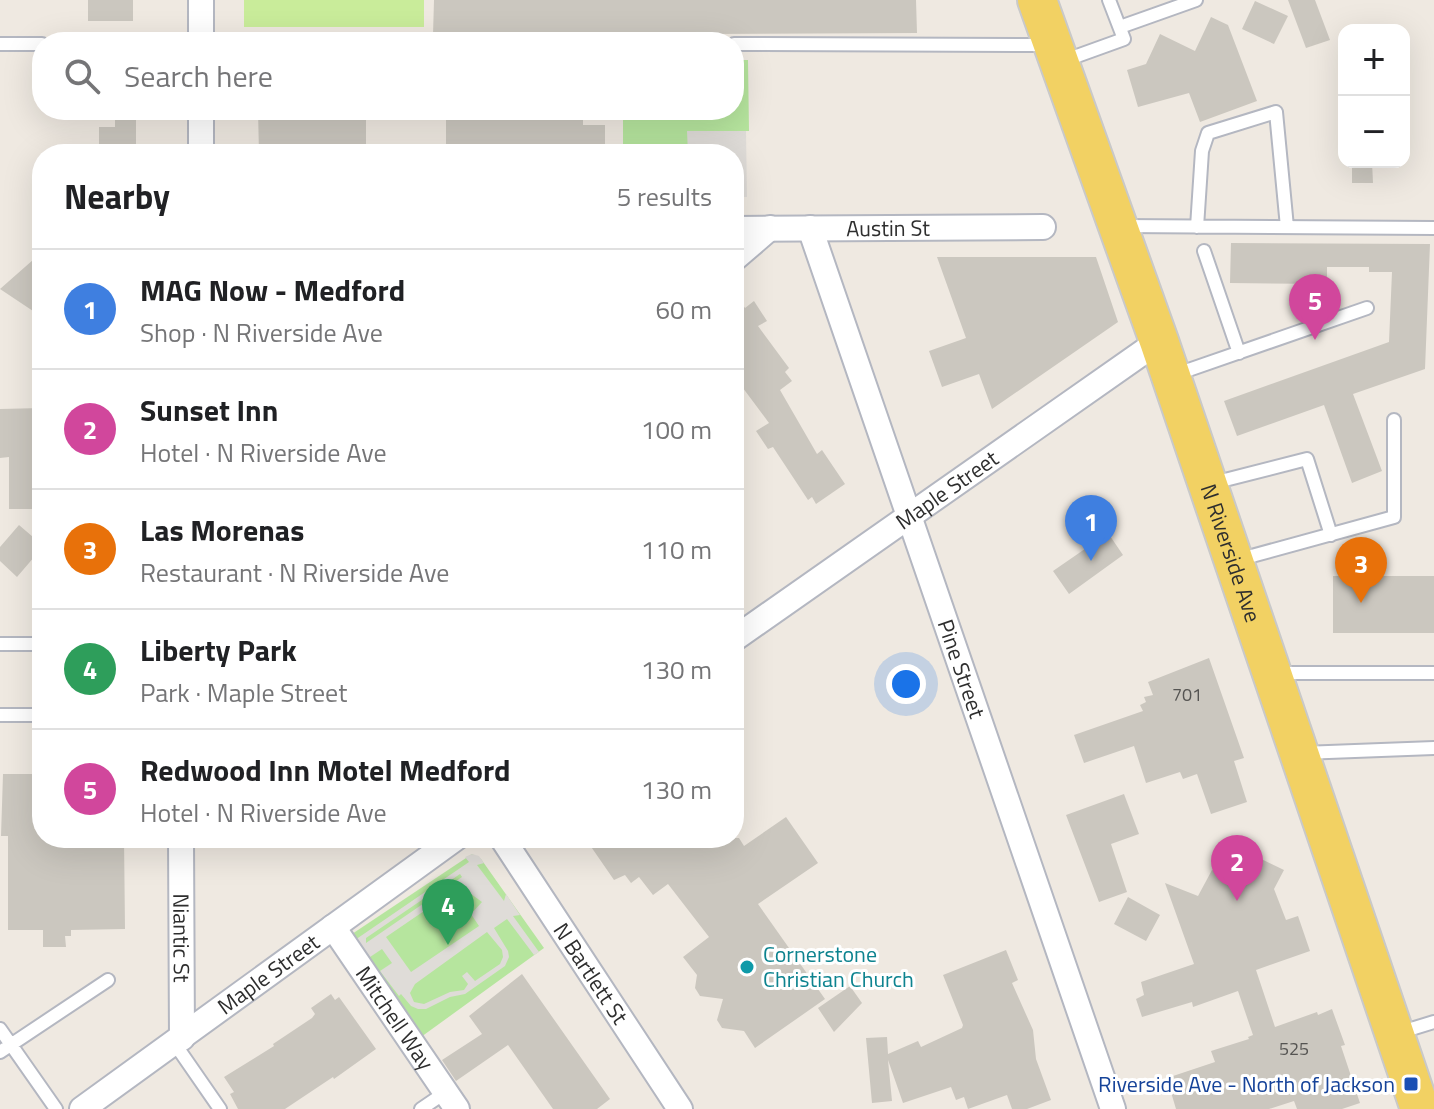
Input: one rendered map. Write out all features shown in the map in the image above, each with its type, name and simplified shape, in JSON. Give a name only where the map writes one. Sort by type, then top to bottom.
[{"type":"main road","name":"N Riverside Ave","points":[[1037,0],[1159,341],[1420,1109]]},
{"type":"street","points":[[201,0],[201,32]]},
{"type":"street","points":[[201,120],[201,144]]},
{"type":"street","name":"Austin St","points":[[744,229],[1043,227]]},
{"type":"street","points":[[744,250],[770,228]]},
{"type":"street","name":"Pine Street","points":[[810,228],[1113,1109]]},
{"type":"street","name":"Maple Street","points":[[744,632],[1159,341]]},
{"type":"street","name":"Niantic St","points":[[178,1041],[181,848]]},
{"type":"street","name":"Maple Street","points":[[82,1109],[442,848]]},
{"type":"street","name":"N Bartlett St","points":[[509,848],[680,1109]]},
{"type":"street","name":"Mitchell Way","points":[[333,927],[452,1101]]},
{"type":"lane","points":[[744,44],[1056,53],[1124,39],[1109,0]]},
{"type":"lane","points":[[1120,27],[1171,4],[1196,0]]},
{"type":"lane","points":[[0,44],[32,44]]},
{"type":"lane","points":[[1197,227],[1202,151],[1208,133],[1276,112],[1287,227]]},
{"type":"lane","points":[[1119,226],[1434,228]]},
{"type":"lane","points":[[1204,251],[1239,353]]},
{"type":"lane","points":[[1171,377],[1367,308]]},
{"type":"lane","points":[[1234,561],[1394,517],[1394,420]]},
{"type":"lane","points":[[1208,485],[1307,459],[1331,535]]},
{"type":"lane","points":[[0,644],[32,644]]},
{"type":"lane","points":[[1272,673],[1434,673]]},
{"type":"lane","points":[[0,715],[32,715]]},
{"type":"lane","points":[[1299,753],[1434,748]]},
{"type":"lane","points":[[5,1048],[108,980]]},
{"type":"lane","points":[[1395,1034],[1434,1022]]},
{"type":"lane","points":[[0,1029],[5,1048],[56,1109]]},
{"type":"lane","points":[[178,1041],[220,1109]]},
{"type":"lane","points":[[421,1109],[452,1101]]},
{"type":"green space","points":[[244,0],[424,0],[424,27],[244,27]]},
{"type":"green space","points":[[744,60],[748,60],[749,131],[688,131],[688,144],[623,144],[623,120],[744,120]]},
{"type":"green space","points":[[472,854],[481,859],[544,948],[421,1037],[352,934]]},
{"type":"shaded area","points":[[687,131],[746,131],[747,197],[744,197],[744,144],[688,144]]},
{"type":"shaded area","points":[[472,854],[479,856],[484,863],[477,865],[504,901],[506,894],[520,915],[513,916],[539,952],[534,955],[507,919],[494,928],[508,951],[505,966],[465,994],[450,997],[426,1009],[418,1009],[401,994],[399,996],[380,971],[392,963],[382,949],[370,957],[368,954],[363,957],[352,942],[469,862],[465,857]],"holes":[[[460,874],[462,877],[366,943],[366,938]],[[455,891],[467,891],[482,902],[471,914],[479,926],[411,972],[386,937]],[[487,932],[502,950],[500,964],[475,981],[467,972],[462,976],[468,984],[464,990],[450,992],[424,1004],[414,1002],[410,993],[415,984]]]},
{"type":"building","points":[[88,0],[133,0],[133,21],[88,21]]},
{"type":"building","points":[[434,0],[916,0],[917,33],[433,32]]},
{"type":"building","points":[[1288,0],[1315,0],[1330,40],[1306,48]]},
{"type":"building","points":[[1255,1],[1288,16],[1274,44],[1242,29]]},
{"type":"building","points":[[1211,17],[1228,25],[1257,101],[1200,122],[1189,93],[1138,107],[1127,70],[1146,64],[1160,34],[1195,51]]},
{"type":"building","points":[[115,120],[136,120],[136,144],[99,144],[99,127],[115,127]]},
{"type":"building","points":[[258,120],[366,120],[366,144],[259,144]]},
{"type":"building","points":[[446,120],[583,120],[583,125],[605,125],[605,144],[446,144]]},
{"type":"building","points":[[1352,168],[1372,168],[1373,183],[1352,183]]},
{"type":"building","points":[[1231,243],[1430,244],[1425,369],[1353,394],[1382,471],[1352,483],[1324,405],[1237,436],[1224,401],[1389,342],[1392,272],[1369,272],[1369,267],[1327,267],[1327,284],[1230,283]]},
{"type":"building","points":[[937,257],[1096,257],[1118,322],[992,409],[979,374],[942,387],[929,351],[966,338]]},
{"type":"building","points":[[32,261],[32,310],[0,289]]},
{"type":"building","points":[[754,301],[767,321],[758,326],[789,368],[785,372],[792,381],[780,390],[817,454],[822,450],[845,484],[816,504],[812,497],[808,500],[773,447],[768,449],[756,431],[769,423],[744,389],[744,307]]},
{"type":"building","points":[[32,408],[32,509],[9,509],[9,457],[0,458],[0,409]]},
{"type":"building","points":[[19,525],[32,536],[32,560],[17,577],[0,561],[0,547]]},
{"type":"building","points":[[1108,533],[1123,555],[1069,594],[1053,571]]},
{"type":"building","points":[[1333,576],[1434,576],[1434,633],[1333,633]]},
{"type":"building","points":[[1209,658],[1244,758],[1234,761],[1247,802],[1211,814],[1197,774],[1183,779],[1180,772],[1146,783],[1134,746],[1084,763],[1074,735],[1143,711],[1140,705],[1146,702],[1144,697],[1153,695],[1148,682]]},
{"type":"building","points":[[3,774],[32,774],[32,848],[124,848],[125,929],[71,930],[71,936],[65,936],[66,947],[43,947],[43,930],[8,930],[8,836],[1,836]]},
{"type":"building","points":[[1124,794],[1139,834],[1111,844],[1127,892],[1099,902],[1066,815]]},
{"type":"building","points":[[786,817],[818,863],[758,904],[825,999],[755,1048],[744,1031],[722,1028],[717,1020],[723,999],[700,996],[695,988],[697,975],[683,957],[709,937],[668,884],[653,895],[639,877],[631,883],[625,875],[614,880],[592,848],[744,846]]},
{"type":"building","points":[[1255,856],[1284,870],[1274,889],[1286,920],[1298,916],[1310,951],[1256,970],[1275,1027],[1332,1009],[1360,1103],[1342,1109],[1297,1109],[1294,1101],[1269,1109],[1176,1109],[1168,1082],[1174,1079],[1173,1076],[1215,1062],[1211,1051],[1253,1035],[1238,991],[1193,1007],[1192,1002],[1142,1017],[1136,999],[1144,995],[1141,982],[1194,964],[1165,883],[1198,896],[1212,870],[1242,882]]},
{"type":"building","points":[[1128,897],[1160,915],[1146,941],[1114,924]]},
{"type":"building","points":[[1006,950],[1018,980],[1012,983],[1033,1030],[1036,1059],[1051,1100],[1027,1109],[1012,1109],[1007,1095],[968,1109],[964,1097],[956,1100],[951,1087],[903,1103],[888,1060],[892,1101],[872,1103],[866,1038],[887,1037],[888,1054],[918,1041],[921,1047],[962,1028],[943,975]]},
{"type":"building","points":[[522,974],[610,1099],[597,1109],[553,1109],[508,1045],[456,1081],[442,1060],[482,1034],[469,1016]]},
{"type":"building","points":[[850,986],[862,1003],[834,1032],[818,1008]]},
{"type":"building","points":[[331,994],[335,1000],[339,997],[376,1049],[285,1109],[238,1109],[230,1094],[234,1092],[224,1077],[312,1018],[315,1014],[311,1008]]},
{"type":"place","name":"Redwood Inn Motel Medford","points":[[1315,340]]},
{"type":"place","name":"MAG Now - Medford","points":[[1091,561]]},
{"type":"place","name":"Las Morenas","points":[[1361,603]]},
{"type":"place","name":"Sunset Inn","points":[[1237,901]]},
{"type":"place","name":"Liberty Park","points":[[448,945]]},
{"type":"place","name":"Cornerstone Christian Church","points":[[747,967]]},
{"type":"place","name":"Riverside Ave - North of Jackson","points":[[1411,1084]]}]
